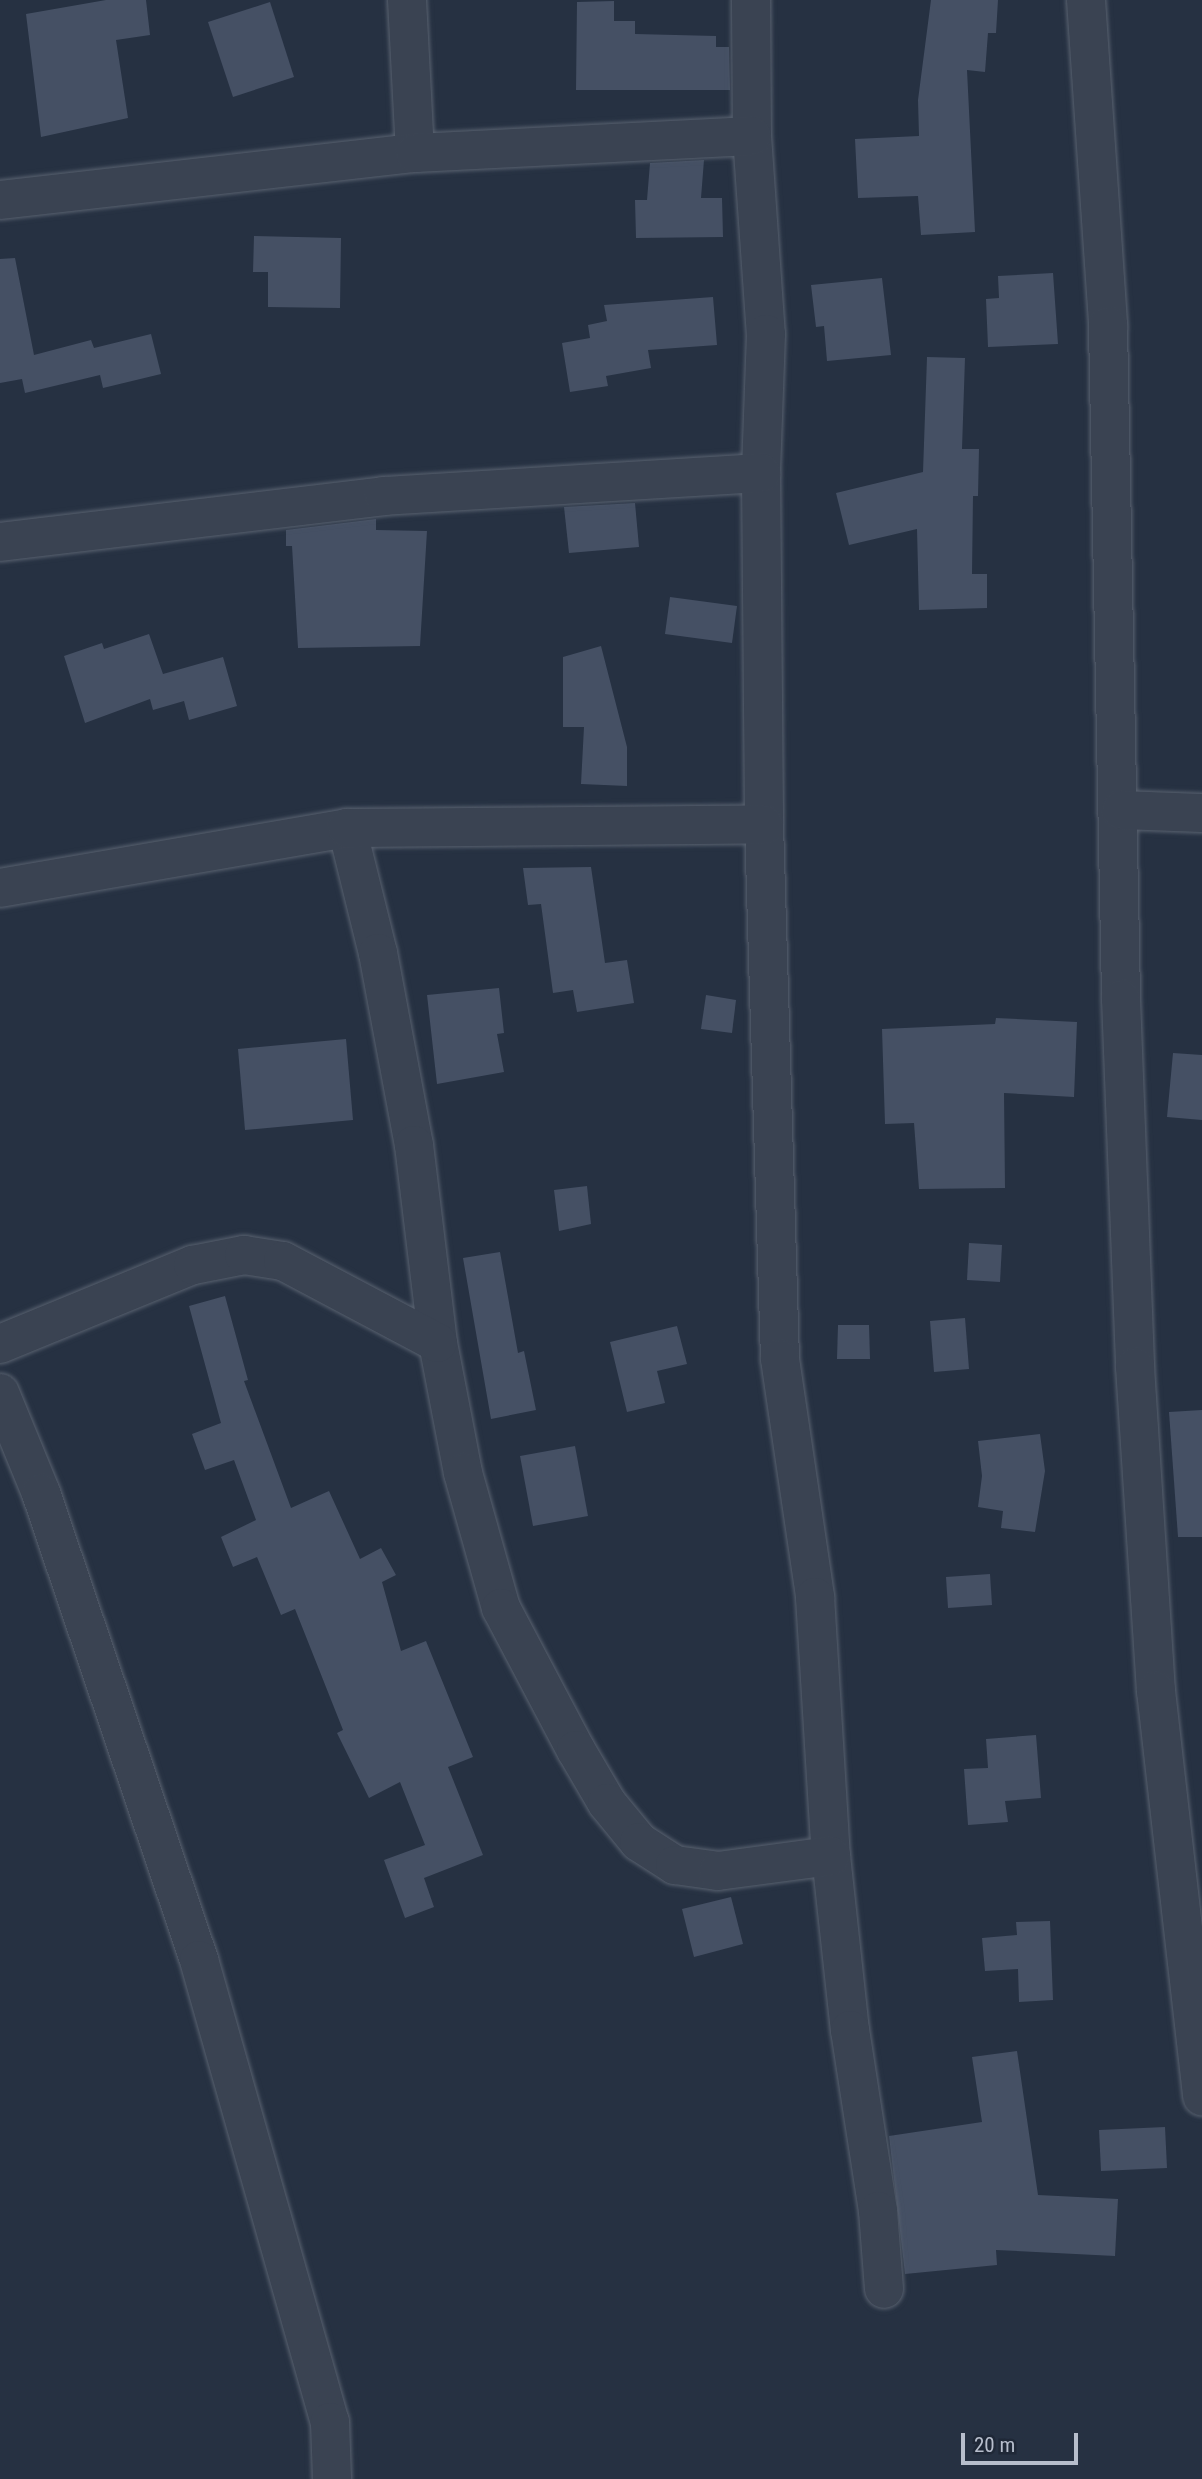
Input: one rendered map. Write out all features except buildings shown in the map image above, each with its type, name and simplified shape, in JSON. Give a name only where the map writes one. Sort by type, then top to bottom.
[{"type":"street","points":[[407,0],[415,153]]},
{"type":"street","points":[[751,0],[752,136],[765,334],[761,473],[764,824],[780,1359],[815,1597],[831,1856],[850,2029],[878,2211],[884,2289]]},
{"type":"street","points":[[1086,0],[1108,326],[1121,810],[1121,999],[1135,1367],[1153,1650],[1202,2096]]},
{"type":"street","points":[[0,200],[415,153],[752,136]]},
{"type":"street","points":[[0,542],[384,496],[761,473]]},
{"type":"street","points":[[1121,810],[1202,813]]},
{"type":"street","points":[[0,888],[346,828],[764,824]]},
{"type":"street","points":[[346,828],[378,953],[414,1144],[438,1343],[463,1473],[501,1608],[607,1803],[639,1842],[675,1865],[718,1871],[831,1856]]},
{"type":"street","points":[[0,1344],[193,1265],[244,1255],[283,1261],[438,1343]]},
{"type":"street","points":[[0,1393],[45,1506],[199,1960],[330,2421],[332,2479]]}]
